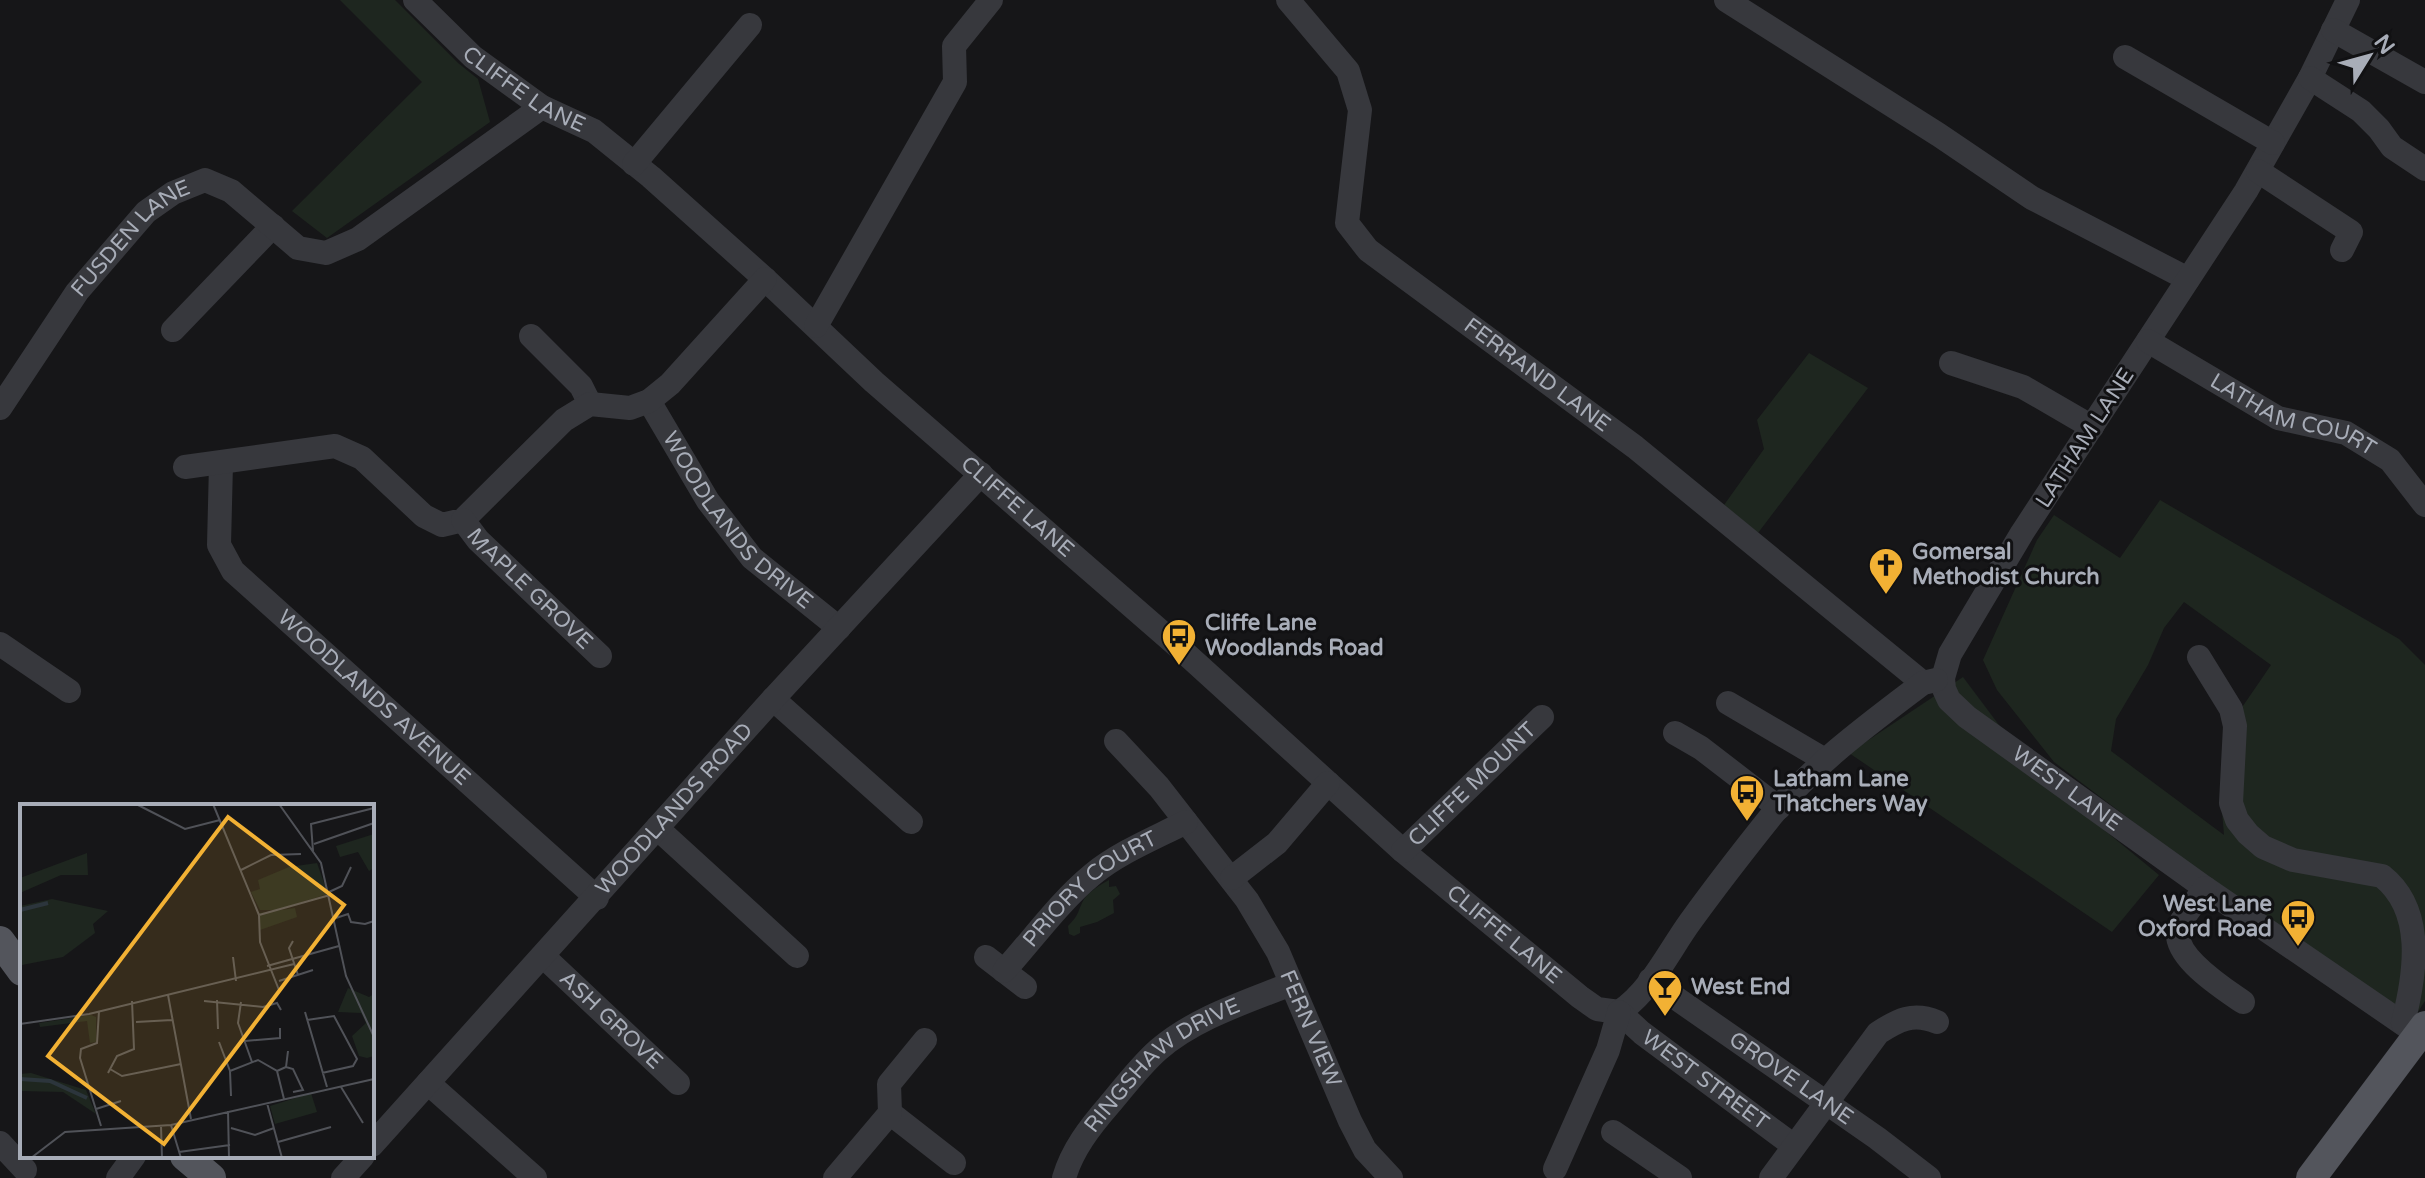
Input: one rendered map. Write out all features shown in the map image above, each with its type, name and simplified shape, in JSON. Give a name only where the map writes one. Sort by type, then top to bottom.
[{"type":"main road","points":[[0,941],[20,968]]},
{"type":"main road","points":[[2311,1178],[2415,1028]]},
{"type":"main road","points":[[187,1158],[211,1178]]},
{"type":"street","name":"CLIFFE LANE","points":[[415,0],[473,57],[542,107],[594,131],[634,164],[765,279],[874,382],[1174,643],[1403,851],[1580,997],[1597,1009],[1619,1012]]},
{"type":"street","points":[[816,326],[955,82],[954,46],[991,0]]},
{"type":"street","name":"FERRAND LANE","points":[[1288,0],[1348,71],[1360,110],[1347,223],[1368,250],[1635,447],[1933,681]]},
{"type":"street","points":[[1726,0],[2032,198],[2188,279]]},
{"type":"street","name":"LATHAM LANE","points":[[1933,681],[2022,533],[2258,171],[2310,78],[2348,0]]},
{"type":"street","points":[[634,164],[750,25]]},
{"type":"street","points":[[2333,30],[2425,82]]},
{"type":"street","points":[[2125,57],[2273,143]]},
{"type":"street","points":[[2310,78],[2361,111],[2404,158],[2425,169]]},
{"type":"street","name":"FUSDEN LANE","points":[[0,408],[77,292],[146,212],[173,193],[205,180],[231,191],[298,248],[326,253],[358,239],[542,107]]},
{"type":"street","points":[[2258,171],[2351,232],[2342,250]]},
{"type":"street","points":[[173,330],[273,226]]},
{"type":"street","points":[[185,467],[335,446],[362,458],[424,516],[442,525],[463,520],[564,420],[590,404],[630,408],[649,401],[670,384],[765,279]]},
{"type":"street","points":[[531,336],[581,386],[590,404]]},
{"type":"street","name":"LATHAM COURT","points":[[2148,341],[2278,418],[2346,433],[2390,460],[2425,505]]},
{"type":"street","points":[[1951,363],[2023,387],[2092,427]]},
{"type":"street","name":"WOODLANDS DRIVE","points":[[649,401],[708,501],[752,558],[839,628]]},
{"type":"street","name":"WOODLANDS AVENUE","points":[[221,464],[219,545],[233,571],[597,898]]},
{"type":"street","name":"WOODLANDS ROAD","points":[[374,1143],[773,699],[981,474]]},
{"type":"street","name":"MAPLE GROVE","points":[[463,520],[478,540],[600,656]]},
{"type":"street","points":[[0,644],[69,691]]},
{"type":"street","points":[[2199,657],[2231,709],[2235,726],[2231,803],[2237,820],[2248,834],[2263,847],[2293,860],[2382,876],[2394,883],[2402,893],[2415,917],[2420,950],[2415,1028]]},
{"type":"street","points":[[1555,1169],[1614,1036],[1619,1012],[1630,1005],[1650,980],[1779,808],[1825,760],[1933,681]]},
{"type":"street","name":"WEST LANE","points":[[1933,681],[1967,717],[2205,888],[2415,1028]]},
{"type":"street","points":[[773,699],[911,822]]},
{"type":"street","points":[[1728,703],[1825,760]]},
{"type":"street","name":"CLIFFE MOUNT","points":[[1403,851],[1542,717]]},
{"type":"street","points":[[1675,733],[1701,748],[1779,808]]},
{"type":"street","name":"FERN VIEW","points":[[1116,741],[1159,787],[1232,878],[1278,952],[1365,1150],[1391,1178]]},
{"type":"street","points":[[1232,878],[1277,843],[1328,783]]},
{"type":"street","name":"PRIORY COURT","points":[[1025,987],[995,964],[1093,874],[1134,848],[1186,822]]},
{"type":"street","points":[[657,828],[797,956]]},
{"type":"street","points":[[2205,888],[2178,927],[2179,944],[2191,961],[2213,981],[2243,1002]]},
{"type":"street","name":"ASH GROVE","points":[[544,957],[678,1083]]},
{"type":"street","name":"GROVE LANE","points":[[1650,980],[1929,1178]]},
{"type":"street","name":"RINGSHAW DRIVE","points":[[1064,1178],[1076,1147],[1099,1116],[1159,1050],[1209,1019],[1291,984]]},
{"type":"street","name":"WEST STREET","points":[[1619,1012],[1642,1033],[1794,1146]]},
{"type":"street","points":[[1771,1178],[1878,1033],[1898,1020],[1922,1016],[1937,1022]]},
{"type":"street","points":[[835,1178],[890,1113],[889,1084],[925,1040]]},
{"type":"street","points":[[428,1083],[535,1178]]},
{"type":"street","points":[[890,1113],[954,1163]]},
{"type":"street","points":[[1613,1132],[1680,1178]]},
{"type":"street","points":[[0,1143],[25,1168]]},
{"type":"street","points":[[118,1178],[133,1158]]},
{"type":"street","points":[[343,1178],[361,1158]]},
{"type":"shaded area","points":[[340,0],[395,0],[478,79],[490,122],[327,238],[292,211],[422,82]]},
{"type":"shaded area","points":[[1809,353],[1868,388],[1758,533],[1724,505],[1764,449],[1757,420]]},
{"type":"shaded area","points":[[2160,500],[2399,639],[2425,665],[2425,1001],[2414,1018],[2311,956],[2054,762],[1997,690],[1983,660],[2037,540],[2054,515],[2120,558]],"holes":[[[2184,602],[2271,665],[2234,719],[2220,788],[2224,835],[2111,751],[2116,719],[2148,665],[2164,628]]]},
{"type":"shaded area","points":[[1963,677],[2035,773],[2159,875],[2112,932],[1849,753]]},
{"type":"shaded area","points":[[1109,880],[1109,887],[1116,886],[1120,894],[1113,900],[1114,913],[1080,927],[1080,933],[1074,936],[1069,934],[1068,926],[1084,899]]},
{"type":"place","name":"Gomersal Methodist Church","points":[[1886,596]]},
{"type":"place","name":"Cliffe Lane Woodlands Road","points":[[1179,667]]},
{"type":"place","name":"Latham Lane Thatchers Way","points":[[1747,823]]},
{"type":"place","name":"West Lane Oxford Road","points":[[2298,948]]},
{"type":"place","name":"West End","points":[[1665,1018]]}]
